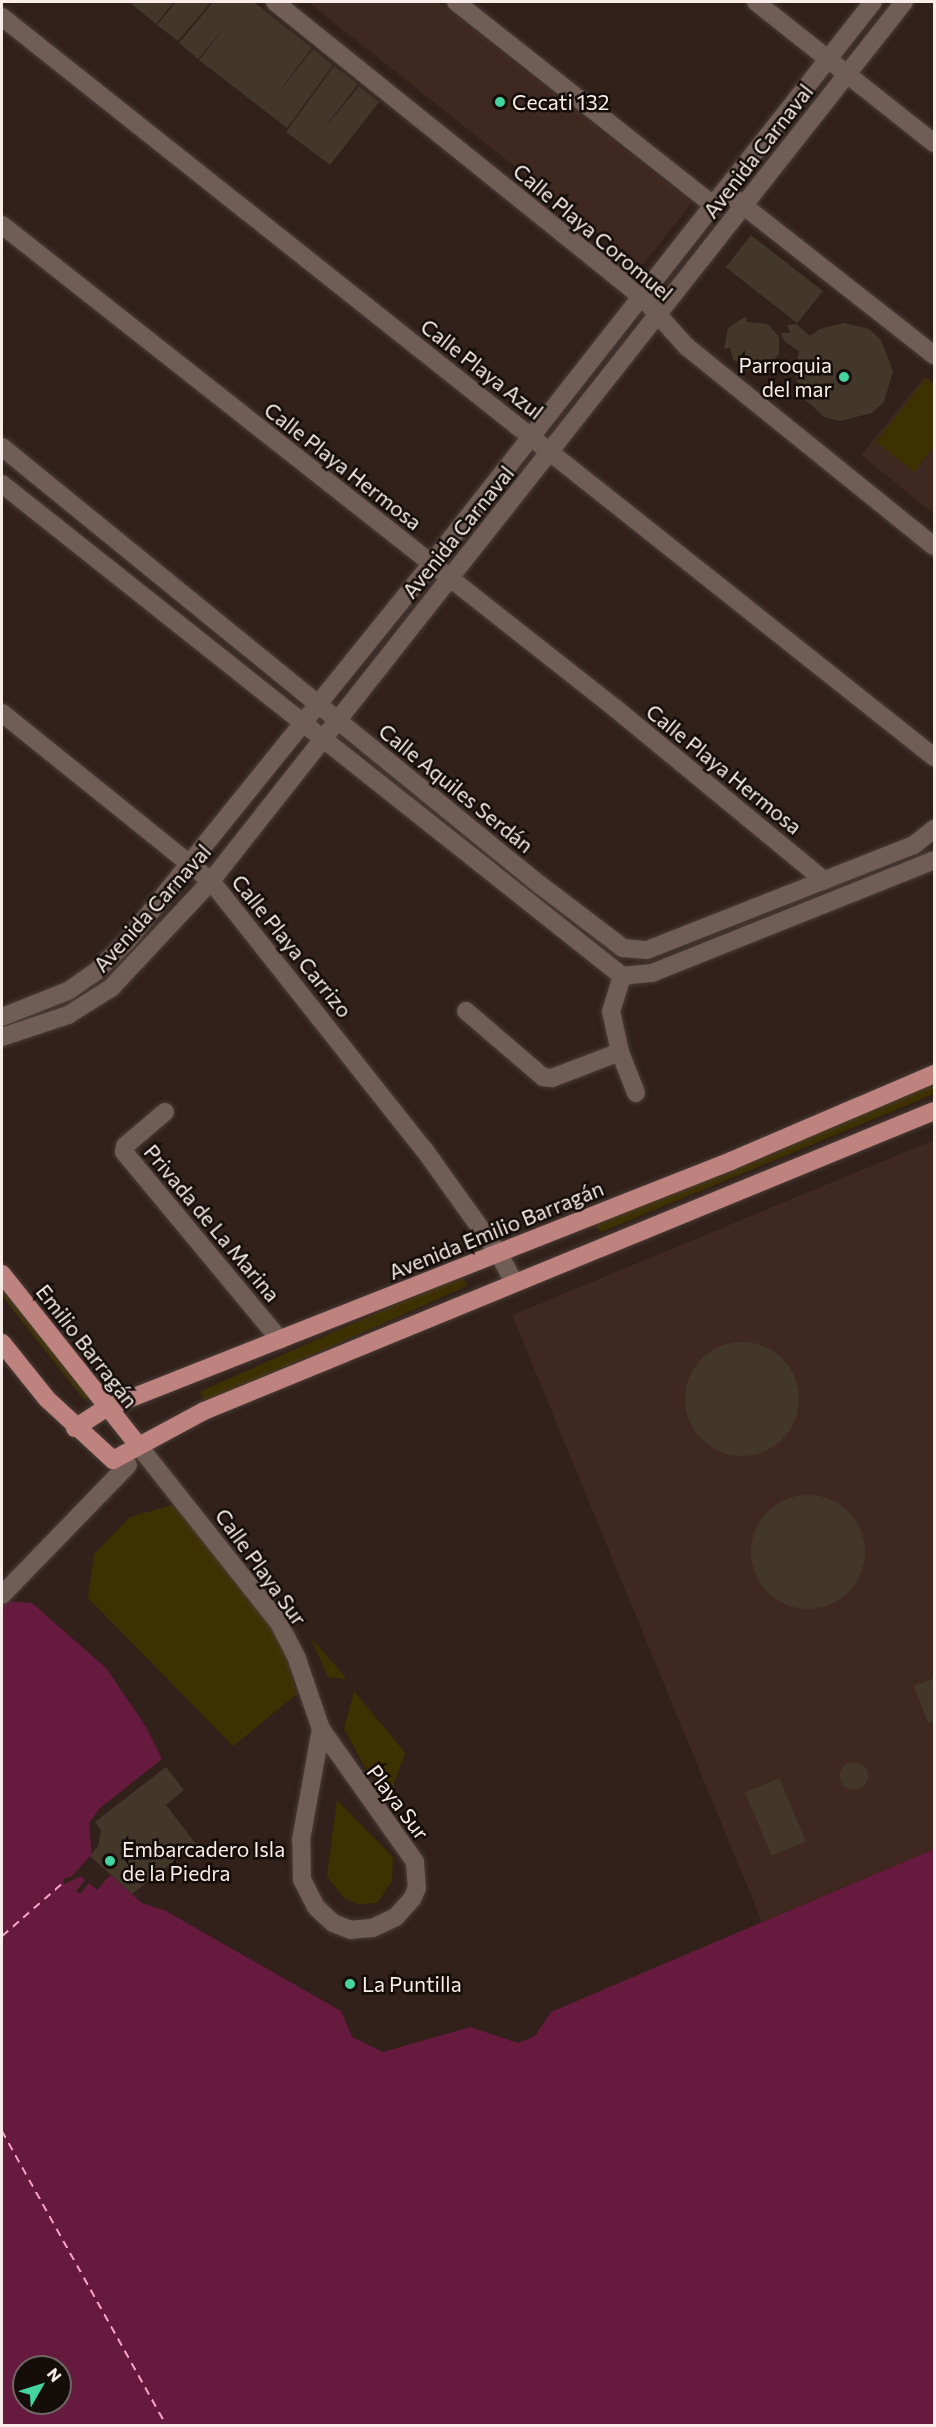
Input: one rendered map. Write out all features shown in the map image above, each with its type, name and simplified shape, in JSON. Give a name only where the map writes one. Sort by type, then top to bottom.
[{"type":"main road","name":"Avenida Emilio Barragán","points":[[75,1428],[106,1408],[499,1254],[934,1074]]},
{"type":"main road","points":[[2,1343],[75,1428],[121,1462],[138,1445],[204,1411],[934,1111]]},
{"type":"main road","name":"Emilio Barragán","points":[[2,1274],[106,1408],[138,1445]]},
{"type":"street","name":"Calle Playa Coromuel","points":[[274,2],[641,296],[687,347],[934,546]]},
{"type":"street","points":[[456,2],[713,206]]},
{"type":"street","points":[[756,2],[934,143]]},
{"type":"street","name":"Avenida Carnaval","points":[[2,1017],[68,992],[98,970],[191,862],[431,564],[873,2]]},
{"type":"street","name":"Avenida Carnaval","points":[[2,1037],[57,1020],[111,988],[210,881],[904,2]]},
{"type":"street","name":"Calle Playa Azul","points":[[2,16],[934,757]]},
{"type":"street","points":[[724,190],[934,355]]},
{"type":"street","name":"Calle Playa Hermosa","points":[[2,225],[450,579],[824,880]]},
{"type":"street","name":"Calle Aquiles Serdán","points":[[2,447],[336,719],[623,948],[647,950],[890,854],[923,840],[934,829]]},
{"type":"street","points":[[2,484],[622,976],[652,973],[899,876],[934,860]]},
{"type":"street","name":"Calle Playa Carrizo","points":[[2,713],[191,862],[210,881],[423,1148],[499,1254],[514,1282]]},
{"type":"street","points":[[890,854],[899,876]]},
{"type":"street","points":[[622,976],[611,1011],[620,1052],[636,1093]]},
{"type":"street","points":[[466,1011],[543,1077],[552,1078],[620,1052]]},
{"type":"street","name":"Privada de La Marina","points":[[165,1112],[125,1146],[124,1152],[280,1340]]},
{"type":"street","name":"Calle Playa Sur","points":[[138,1445],[279,1623],[296,1656],[321,1729]]},
{"type":"street","points":[[2,1594],[121,1462],[161,1474]]},
{"type":"street","name":"Playa Sur","points":[[321,1729],[415,1862],[417,1888],[412,1899],[396,1917],[372,1928],[351,1930],[333,1923],[316,1907],[302,1879],[301,1840],[321,1729]]},
{"type":"shaded area","name":"Cecati 132","points":[[308,2],[438,2],[692,203],[641,267]]},
{"type":"shaded area","points":[[925,376],[934,383],[934,514],[861,455]]},
{"type":"shaded area","points":[[926,378],[934,385],[934,446],[914,472],[876,442]]},
{"type":"shaded area","points":[[934,1081],[934,1094],[601,1232],[594,1225]]},
{"type":"shaded area","points":[[934,1140],[934,1849],[762,1922],[512,1315]]},
{"type":"shaded area","points":[[2,1275],[94,1391],[90,1399],[83,1399],[2,1296]]},
{"type":"shaded area","points":[[462,1275],[467,1286],[205,1403],[200,1392]]},
{"type":"shaded area","points":[[179,1503],[280,1633],[297,1694],[233,1746],[88,1598],[94,1554],[130,1517]]},
{"type":"shaded area","points":[[5,1601],[32,1603],[106,1668],[146,1727],[162,1759],[100,1808],[89,1823],[92,1859],[142,1903],[166,1911],[341,2011],[352,2037],[383,2052],[470,2027],[518,2043],[535,2036],[551,2012],[934,1849],[934,2425],[2,2425],[2,1606]]},
{"type":"shaded area","points":[[311,1638],[347,1679],[328,1677]]},
{"type":"shaded area","points":[[354,1691],[405,1753],[394,1783],[395,1806],[364,1766],[344,1729]]},
{"type":"shaded area","points":[[337,1800],[393,1857],[392,1881],[377,1903],[358,1904],[344,1898],[327,1876]]},
{"type":"pier","points":[[90,1856],[110,1875],[97,1890],[89,1883],[80,1894],[76,1891],[85,1880],[81,1876],[64,1884],[63,1879],[71,1877]]},
{"type":"building","points":[[129,2],[174,2],[156,24]]},
{"type":"building","points":[[176,2],[211,2],[178,41],[157,25]]},
{"type":"building","points":[[213,2],[254,2],[312,48],[271,102],[313,49],[333,65],[287,128],[199,60],[231,20],[198,59],[179,43]]},
{"type":"building","points":[[334,66],[358,84],[318,136],[359,86],[379,102],[330,165],[286,132]]},
{"type":"building","points":[[751,235],[823,291],[797,323],[726,267]]},
{"type":"building","name":"Parroquia del mar","points":[[746,316],[747,322],[768,324],[779,337],[779,354],[762,371],[746,370],[733,359],[730,348],[724,349],[728,328]]},
{"type":"building","name":"Parroquia del mar","points":[[844,323],[869,329],[881,340],[893,371],[884,402],[872,413],[840,421],[824,417],[800,395],[795,370],[799,351],[784,341],[781,333],[790,333],[787,325],[796,324],[810,336],[820,329]]},
{"type":"building","points":[[742,1342],[764,1347],[782,1359],[794,1377],[799,1399],[794,1421],[782,1439],[764,1451],[742,1456],[720,1451],[702,1439],[690,1421],[685,1399],[690,1377],[702,1359],[720,1347]]},
{"type":"building","points":[[808,1495],[830,1500],[848,1512],[860,1530],[865,1552],[860,1574],[848,1592],[830,1604],[808,1609],[786,1604],[768,1592],[756,1574],[751,1552],[756,1530],[768,1512],[786,1500]]},
{"type":"building","points":[[934,1678],[934,1721],[928,1723],[914,1686]]},
{"type":"building","points":[[854,1762],[864,1766],[868,1776],[864,1786],[854,1790],[844,1786],[840,1776],[844,1766]]},
{"type":"building","points":[[166,1767],[184,1790],[166,1805],[196,1844],[132,1894],[90,1856],[98,1846],[101,1830],[95,1822]]},
{"type":"building","points":[[779,1778],[806,1842],[772,1856],[745,1792]]},
{"type":"ferry route","points":[[2,1936],[64,1882]]},
{"type":"ferry route","points":[[2,2131],[167,2426]]},
{"type":"place","name":"Cecati 132","points":[[500,102]]},
{"type":"place","name":"Parroquia del mar","points":[[844,377]]},
{"type":"place","name":"Embarcadero Isla de la Piedra","points":[[110,1861]]},
{"type":"place","name":"La Puntilla","points":[[350,1984]]}]
